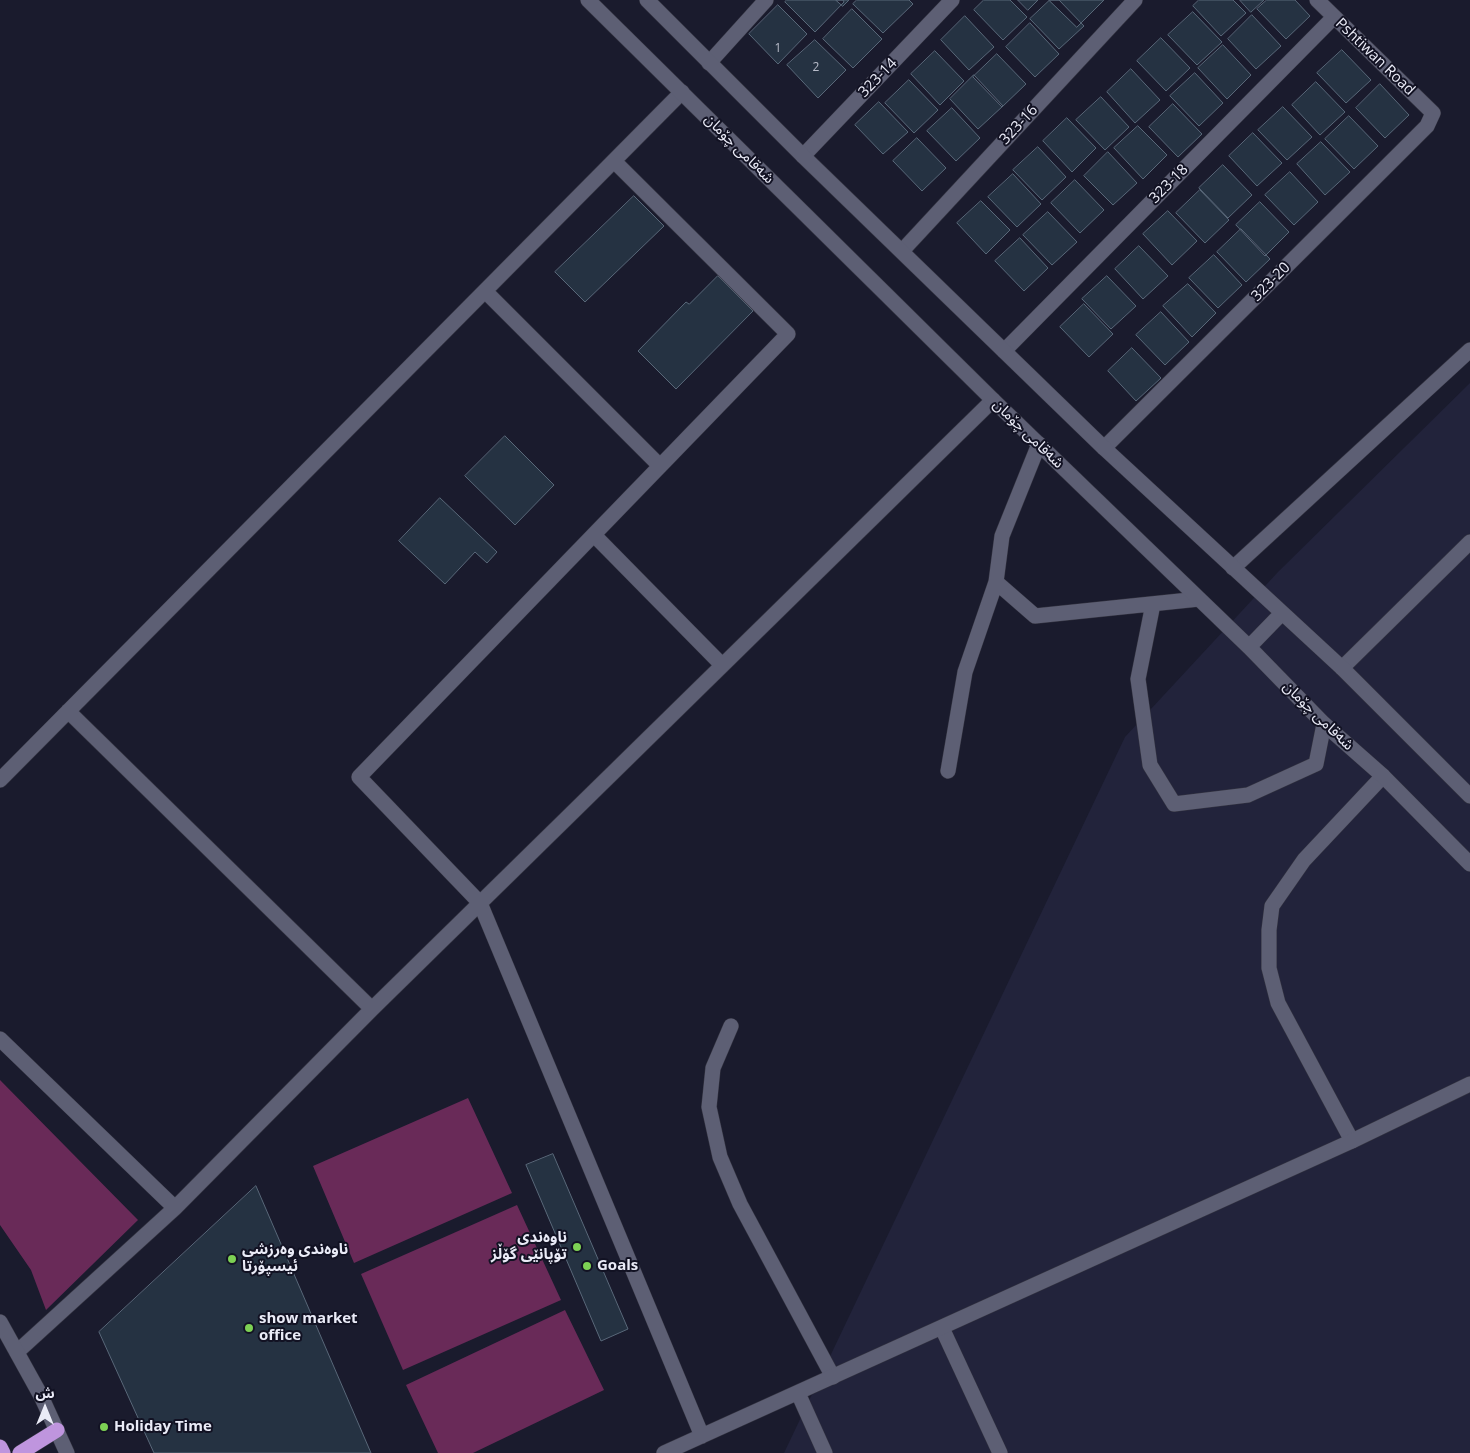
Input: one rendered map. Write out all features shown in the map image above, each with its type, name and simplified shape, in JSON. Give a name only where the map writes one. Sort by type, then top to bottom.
[{"type":"highway","points":[[20,1453],[57,1430]]},
{"type":"highway","points":[[0,1447],[3,1453]]},
{"type":"street","name":"شەقامی چۆمان","points":[[588,0],[992,400],[1249,647],[1324,724],[1383,776],[1470,864]]},
{"type":"street","points":[[647,0],[803,156],[1104,448],[1342,668],[1470,796]]},
{"type":"street","points":[[709,63],[766,0]]},
{"type":"street","name":"323-14","points":[[803,156],[952,0]]},
{"type":"street","name":"323-16","points":[[902,250],[1135,0]]},
{"type":"street","name":"Pshtiwan Road","points":[[1317,0],[1433,113]]},
{"type":"street","name":"323-18","points":[[1004,351],[1334,17]]},
{"type":"street","points":[[0,780],[682,92]]},
{"type":"street","name":"323-20","points":[[1104,448],[1427,126],[1433,113]]},
{"type":"street","points":[[614,162],[788,334],[359,777],[480,902],[702,1436]]},
{"type":"street","points":[[485,291],[660,466]]},
{"type":"street","points":[[1233,568],[1470,350]]},
{"type":"street","points":[[17,1352],[175,1208],[480,902],[992,400]]},
{"type":"street","points":[[948,771],[965,672],[996,582],[1002,536],[1039,444]]},
{"type":"street","points":[[594,534],[722,665]]},
{"type":"street","points":[[1342,668],[1470,542]]},
{"type":"street","points":[[996,582],[1035,616],[1199,600]]},
{"type":"street","points":[[1153,604],[1138,680],[1150,765],[1174,804],[1248,795],[1316,764],[1324,724]]},
{"type":"street","points":[[1249,647],[1282,612]]},
{"type":"street","points":[[68,711],[372,1009]]},
{"type":"street","points":[[1352,1141],[1278,1003],[1269,968],[1269,930],[1272,906],[1304,860],[1383,776]]},
{"type":"street","points":[[731,1026],[713,1068],[709,1107],[720,1157],[740,1204],[833,1377]]},
{"type":"street","points":[[0,1039],[175,1208]]},
{"type":"street","points":[[664,1453],[1352,1141],[1470,1084]]},
{"type":"street","points":[[0,1322],[57,1430],[67,1453]]},
{"type":"street","points":[[942,1328],[1000,1453]]},
{"type":"street","points":[[798,1393],[825,1453]]},
{"type":"shaded area","points":[[1470,383],[1470,1453],[784,1453],[1125,737],[1278,572]]},
{"type":"shaded area","points":[[0,1080],[138,1220],[46,1310],[31,1270],[0,1225]]},
{"type":"shaded area","points":[[468,1098],[512,1193],[354,1263],[313,1166]]},
{"type":"shaded area","points":[[517,1205],[561,1300],[403,1370],[361,1274]]},
{"type":"shaded area","points":[[565,1310],[604,1390],[473,1453],[438,1453],[406,1385]]},
{"type":"building","points":[[787,0],[843,0],[844,2],[815,32],[785,2]]},
{"type":"building","points":[[836,0],[849,0],[843,6]]},
{"type":"building","points":[[857,0],[909,0],[913,4],[883,33],[853,4]]},
{"type":"building","points":[[984,0],[1010,0],[1027,17],[1003,40],[974,10]]},
{"type":"building","points":[[1018,0],[1038,0],[1028,10]]},
{"type":"building","points":[[1049,0],[1104,0],[1077,27]]},
{"type":"building","points":[[1050,0],[1059,0],[1084,26],[1059,49],[1030,19]]},
{"type":"building","points":[[1199,0],[1233,0],[1246,13],[1221,36],[1193,6]]},
{"type":"building","points":[[1240,0],[1264,0],[1251,12]]},
{"type":"building","points":[[1267,0],[1295,0],[1310,16],[1286,39],[1257,9]]},
{"type":"building","points":[[778,5],[807,34],[778,64],[749,34]]},
{"type":"building","points":[[852,9],[882,39],[853,68],[823,39]]},
{"type":"building","points":[[1193,12],[1222,42],[1197,65],[1168,35]]},
{"type":"building","points":[[1252,15],[1281,46],[1256,69],[1228,39]]},
{"type":"building","points":[[965,16],[994,47],[969,70],[941,40]]},
{"type":"building","points":[[1030,23],[1059,54],[1035,77],[1006,47]]},
{"type":"building","points":[[1161,38],[1190,68],[1166,91],[1137,61]]},
{"type":"building","points":[[815,40],[846,70],[818,98],[787,65]]},
{"type":"building","points":[[1223,45],[1251,75],[1227,99],[1198,68]]},
{"type":"building","points":[[1342,50],[1371,80],[1346,103],[1317,73]]},
{"type":"building","points":[[935,51],[964,81],[940,105],[911,74]]},
{"type":"building","points":[[997,54],[1026,84],[1002,107],[973,77]]},
{"type":"building","points":[[1131,69],[1160,100],[1135,123],[1107,92]]},
{"type":"building","points":[[1195,73],[1223,103],[1199,126],[1170,96]]},
{"type":"building","points":[[974,75],[1003,106],[978,129],[950,99]]},
{"type":"building","points":[[909,80],[938,110],[914,133],[885,103]]},
{"type":"building","points":[[1316,82],[1345,112],[1320,135],[1292,105]]},
{"type":"building","points":[[1380,84],[1409,115],[1385,138],[1356,108]]},
{"type":"building","points":[[1101,97],[1129,127],[1105,150],[1076,120]]},
{"type":"building","points":[[879,102],[908,132],[883,154],[855,125]]},
{"type":"building","points":[[1173,104],[1202,134],[1178,157],[1149,127]]},
{"type":"building","points":[[1283,107],[1312,137],[1287,160],[1258,130]]},
{"type":"building","points":[[952,108],[980,138],[956,161],[927,131]]},
{"type":"building","points":[[1349,116],[1378,146],[1354,169],[1325,139]]},
{"type":"building","points":[[1067,118],[1096,148],[1072,172],[1043,141]]},
{"type":"building","points":[[1138,126],[1167,155],[1143,179],[1114,148]]},
{"type":"building","points":[[1253,133],[1282,163],[1257,186],[1229,156]]},
{"type":"building","points":[[917,138],[946,168],[922,191],[893,161]]},
{"type":"building","points":[[1321,142],[1350,172],[1325,195],[1297,164]]},
{"type":"building","points":[[1038,147],[1066,177],[1042,200],[1013,170]]},
{"type":"building","points":[[1108,152],[1137,183],[1113,205],[1084,176]]},
{"type":"building","points":[[1223,165],[1252,195],[1228,218],[1199,188]]},
{"type":"building","points":[[1290,172],[1318,202],[1294,225],[1265,195]]},
{"type":"building","points":[[1013,174],[1041,204],[1017,227],[988,197]]},
{"type":"building","points":[[1075,180],[1104,210],[1080,233],[1051,203]]},
{"type":"building","points":[[1200,190],[1229,220],[1205,243],[1176,213]]},
{"type":"building","points":[[634,196],[664,226],[585,302],[555,272]]},
{"type":"building","points":[[981,201],[1010,230],[986,254],[957,223]]},
{"type":"building","points":[[1260,202],[1289,232],[1265,256],[1236,225]]},
{"type":"building","points":[[1168,211],[1197,241],[1172,265],[1143,234]]},
{"type":"building","points":[[1048,212],[1077,242],[1052,265],[1023,235]]},
{"type":"building","points":[[1241,229],[1270,259],[1246,282],[1217,252]]},
{"type":"building","points":[[1020,238],[1048,268],[1024,291],[995,261]]},
{"type":"building","points":[[1139,246],[1168,276],[1143,299],[1115,269]]},
{"type":"building","points":[[1214,255],[1242,285],[1218,308],[1189,278]]},
{"type":"building","points":[[718,276],[753,311],[676,389],[638,351],[686,302],[689,304]]},
{"type":"building","points":[[1107,276],[1136,306],[1111,329],[1082,299]]},
{"type":"building","points":[[1188,284],[1216,313],[1192,337],[1163,306]]},
{"type":"building","points":[[1084,304],[1113,334],[1089,357],[1060,327]]},
{"type":"building","points":[[1161,312],[1189,342],[1165,365],[1136,335]]},
{"type":"building","points":[[1132,348],[1161,378],[1136,401],[1108,371]]},
{"type":"building","points":[[505,436],[554,485],[515,525],[465,476]]},
{"type":"building","points":[[440,498],[497,552],[487,563],[475,552],[445,584],[399,541]]},
{"type":"building","name":"ناوەندی تۆپانێی گۆڵز","points":[[553,1154],[628,1329],[601,1341],[526,1165]]},
{"type":"building","name":"ناوەندی وەرزشی ئیسپۆرتا","points":[[256,1186],[371,1453],[154,1453],[99,1332]]},
{"type":"place","name":"ناوەندی تۆپانێی گۆڵز","points":[[577,1247]]},
{"type":"place","name":"ناوەندی وەرزشی ئیسپۆرتا","points":[[232,1259]]},
{"type":"place","name":"Goals","points":[[587,1266]]},
{"type":"place","name":"show market office","points":[[249,1328]]},
{"type":"place","name":"Holiday Time","points":[[104,1427]]}]
